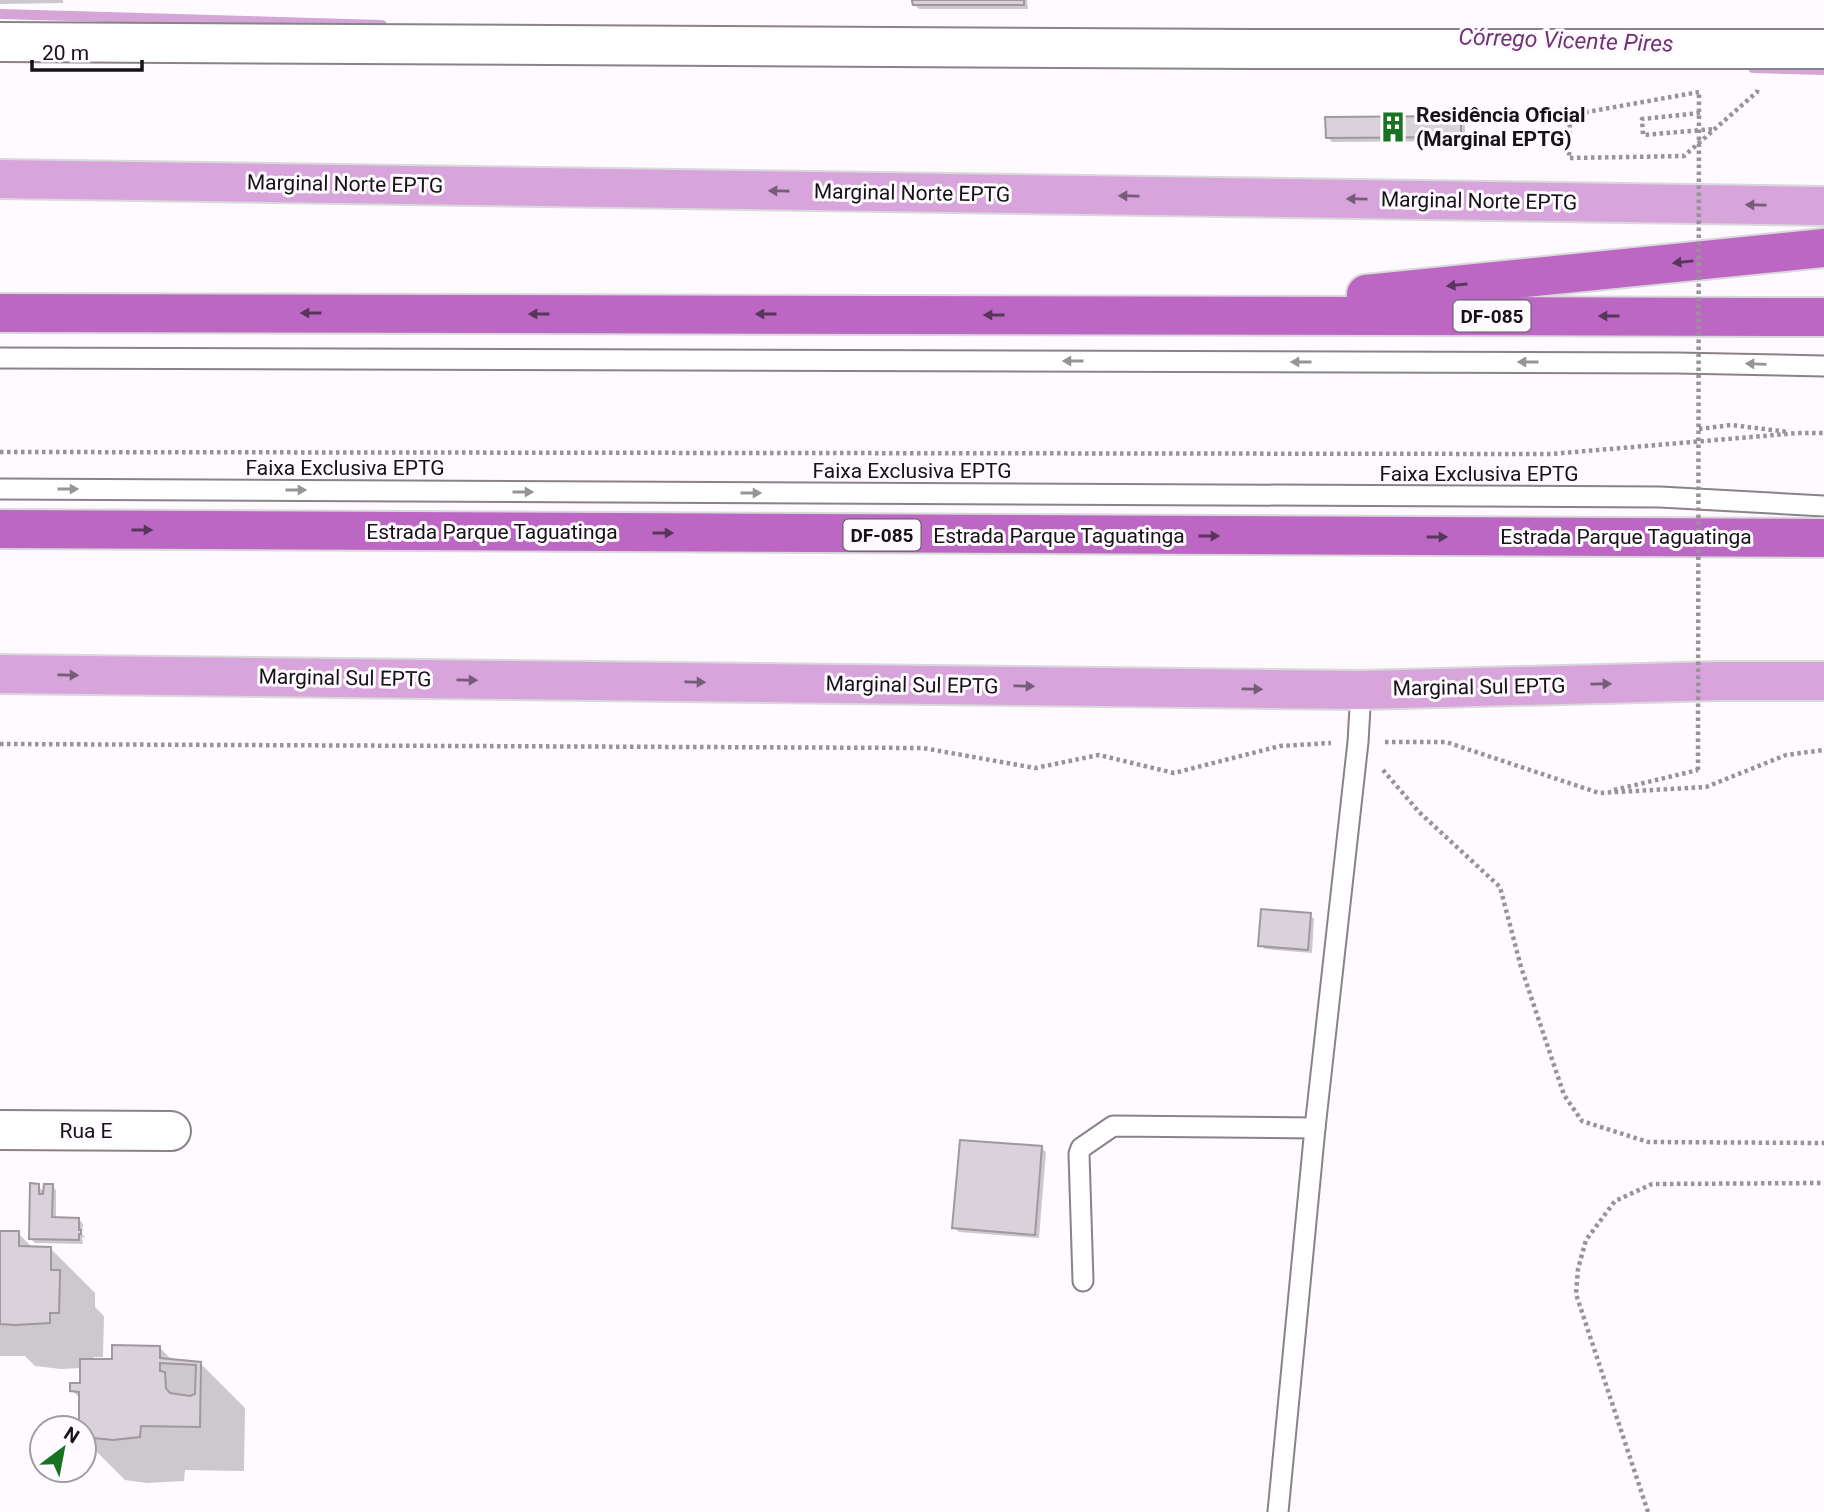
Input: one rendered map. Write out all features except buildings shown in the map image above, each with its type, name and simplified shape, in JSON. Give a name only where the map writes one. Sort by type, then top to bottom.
[{"type":"highway","points":[[1160,315],[1824,248]]},
{"type":"highway","name":"DF-085","points":[[0,313],[1824,317]]},
{"type":"highway","name":"Estrada Parque Taguatinga","points":[[0,529],[1824,538]]},
{"type":"highway","points":[[1765,538],[1824,551]]},
{"type":"main road","name":"Marginal Norte EPTG","points":[[0,179],[1824,206]]},
{"type":"main road","name":"Marginal Sul EPTG","points":[[0,674],[1362,690],[1824,681]]},
{"type":"street","points":[[0,42],[1253,49],[1824,49]]},
{"type":"street","name":"Rua E","points":[[0,1130],[172,1131]]},
{"type":"lane","points":[[0,358],[1662,363],[1824,366]]},
{"type":"lane","name":"Faixa Exclusiva EPTG","points":[[0,489],[1660,497],[1824,506]]},
{"type":"lane","points":[[1278,1512],[1315,1128],[1362,690]]},
{"type":"lane","points":[[1083,1281],[1079,1154],[1081,1148],[1113,1126],[1315,1128]]},
{"type":"path","points":[[1599,793],[1698,770],[1699,429],[1700,113],[1699,92],[1570,115],[1569,158],[1684,156],[1715,129],[1757,92],[1767,49]]},
{"type":"path","points":[[1700,113],[1642,119],[1643,135],[1715,129]]},
{"type":"path","points":[[1699,429],[1731,425],[1798,433]]},
{"type":"path","points":[[0,452],[1551,454],[1824,433]]},
{"type":"path","points":[[1358,742],[1419,812],[1500,887],[1521,967],[1564,1095],[1582,1121],[1648,1142],[1824,1143]]},
{"type":"path","points":[[0,744],[923,748],[1035,768],[1099,755],[1174,772],[1280,746],[1358,742],[1446,742],[1599,793],[1706,787],[1786,755],[1824,750]]},
{"type":"path","points":[[1648,1512],[1576,1294],[1578,1269],[1586,1240],[1615,1201],[1652,1184],[1824,1183]]},
{"type":"waterway","name":"Córrego Vicente Pires","points":[[0,14],[382,25]]},
{"type":"waterway","name":"Córrego Vicente Pires","points":[[1753,68],[1824,70]]},
{"type":"place","name":"Residência Oficial (Marginal EPTG)","points":[[1393,127]]}]
